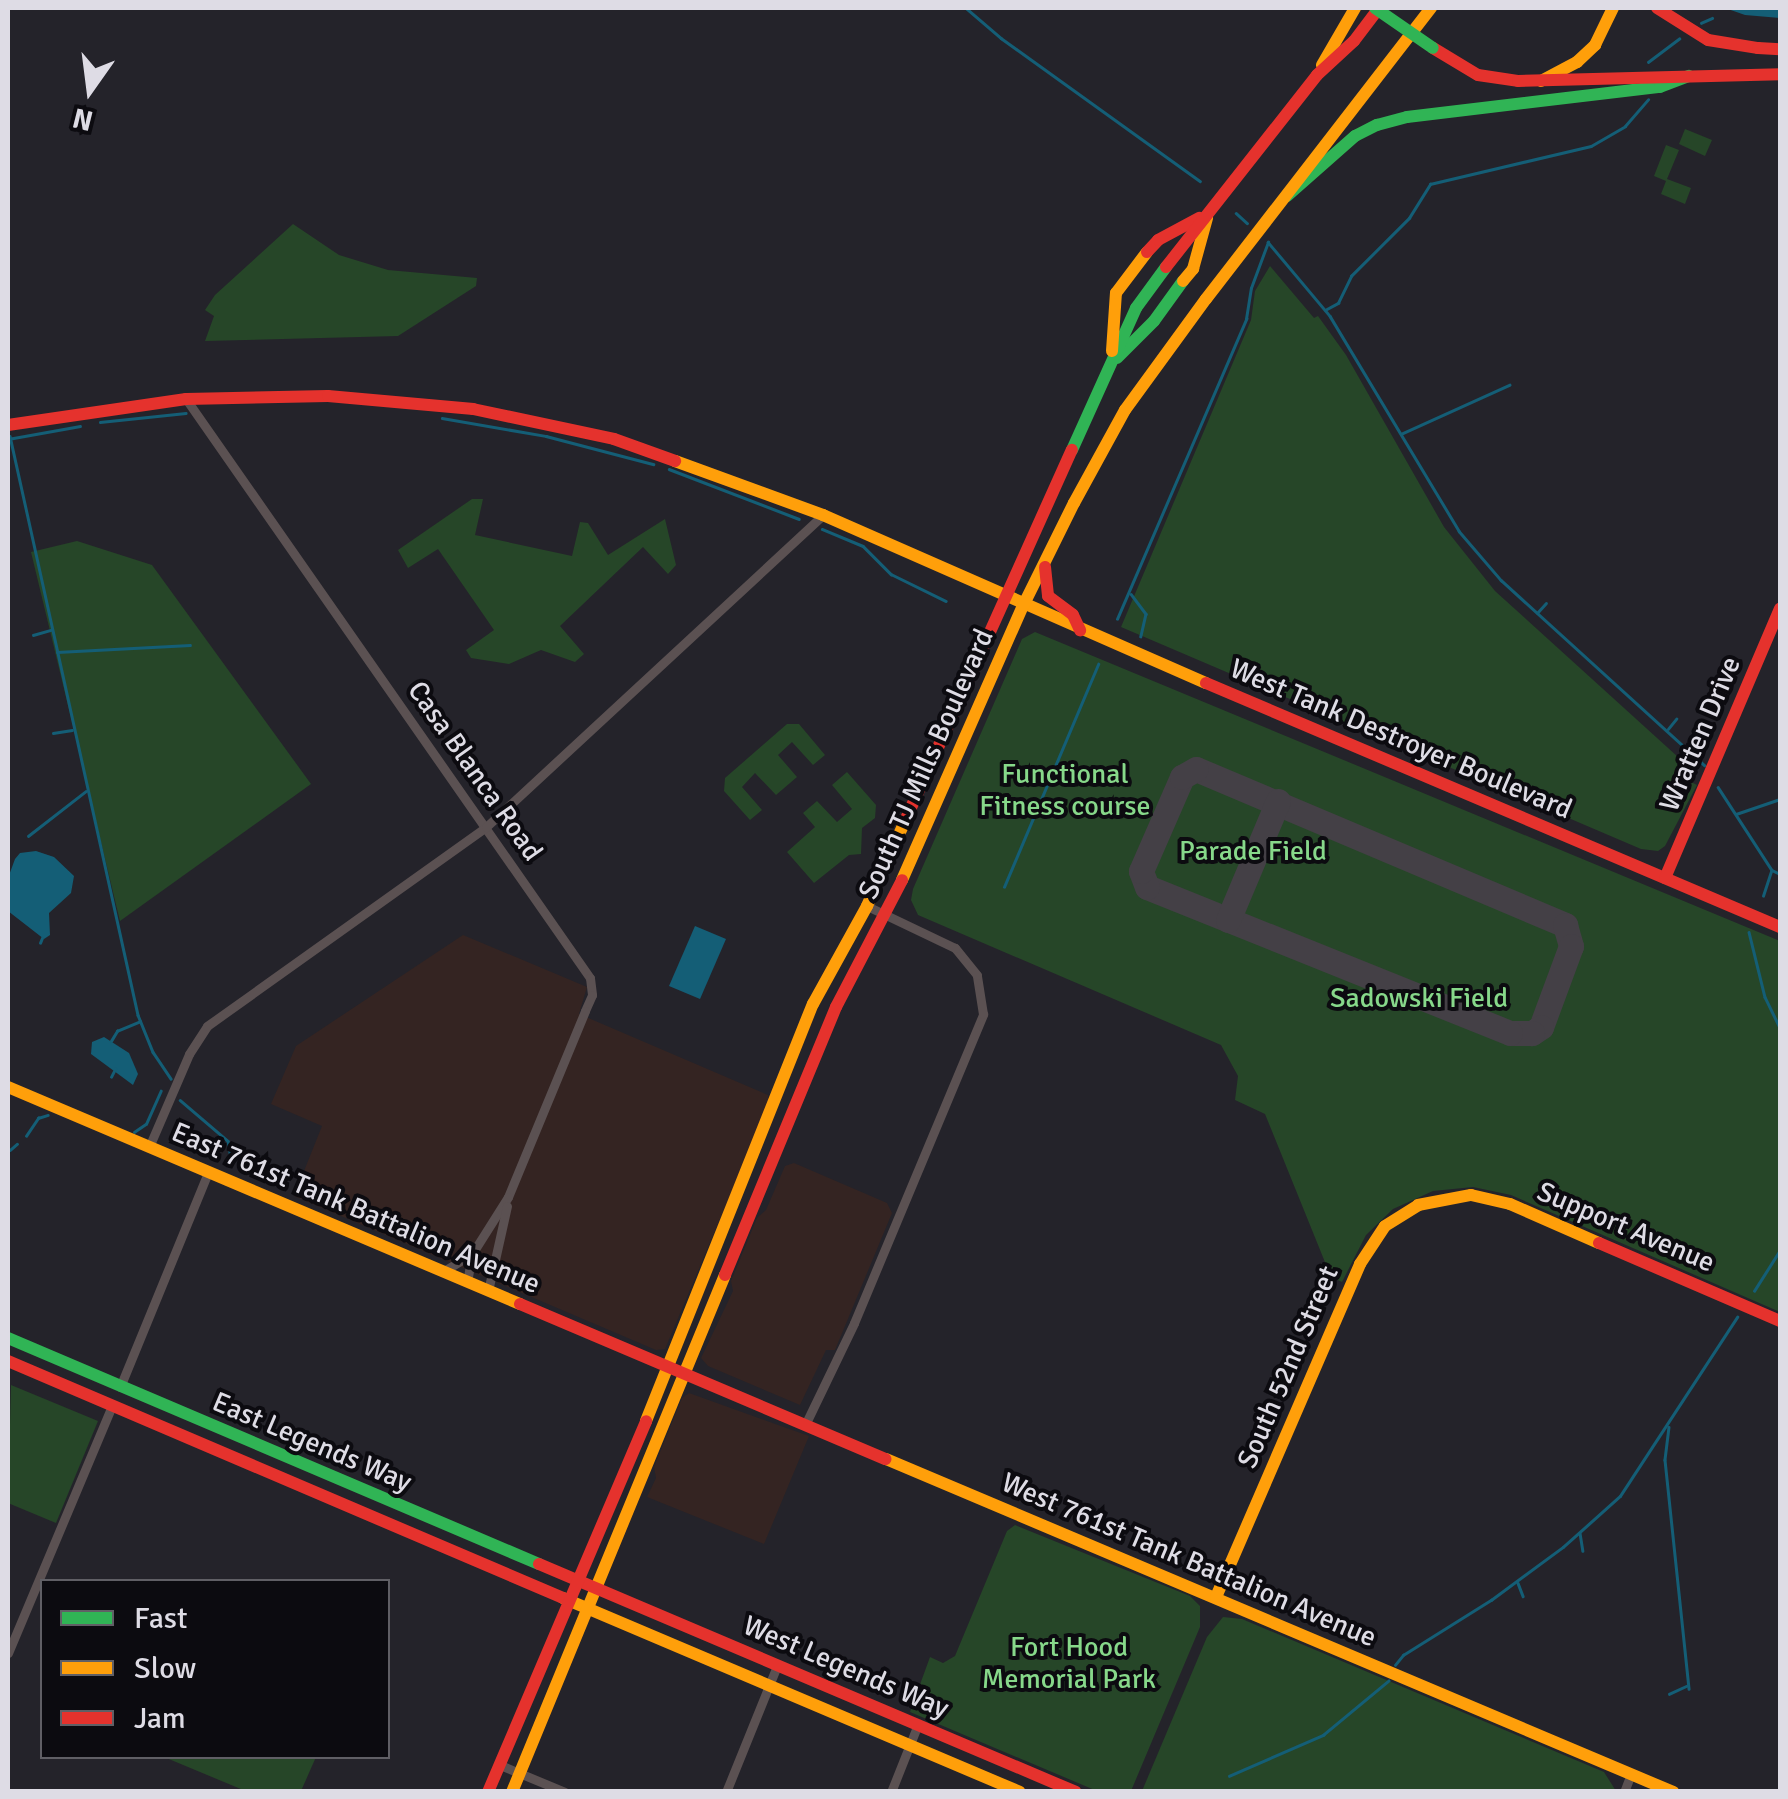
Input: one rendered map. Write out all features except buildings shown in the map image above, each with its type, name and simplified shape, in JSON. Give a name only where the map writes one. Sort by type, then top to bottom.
[{"type":"street","points":[[1112,364],[1116,293],[1165,267],[1317,74],[1355,8]]},
{"type":"street","points":[[1317,74],[1354,41],[1377,8],[1478,74],[1541,81],[1780,74]]},
{"type":"street","name":"South TJ Mills Boulevard","points":[[512,1792],[812,1060],[887,914],[1045,561],[1125,410],[1430,8]]},
{"type":"street","points":[[1541,81],[1577,62],[1595,45],[1612,8]]},
{"type":"street","points":[[1656,8],[1708,40],[1780,48]]},
{"type":"street","points":[[1758,74],[1780,65]]},
{"type":"street","points":[[1758,74],[1780,82]]},
{"type":"street","points":[[1287,196],[1355,136],[1377,125],[1408,117],[1660,87],[1689,76]]},
{"type":"street","points":[[1112,364],[1154,321],[1165,267],[1158,240],[1209,213]]},
{"type":"street","points":[[1165,267],[1193,269],[1209,213]]},
{"type":"street","name":"South TJ Mills Boulevard","points":[[488,1792],[668,1368],[813,1004],[867,906],[1002,597],[1136,308],[1165,267]]},
{"type":"street","name":"West Tank Destroyer Boulevard","points":[[8,425],[186,399],[328,396],[429,404],[530,419],[674,458],[823,515],[1002,597],[1780,927]]},
{"type":"street","name":"Casa Blanca Road","points":[[186,399],[582,961],[592,986],[508,1197],[488,1291]]},
{"type":"street","points":[[150,1147],[188,1054],[207,1026],[486,827],[823,515]]},
{"type":"street","points":[[1045,561],[1048,596],[1073,615],[1080,630]]},
{"type":"street","name":"Wratten Drive","points":[[1664,878],[1780,608]]},
{"type":"street","points":[[805,1425],[978,1030],[982,1000],[974,970],[955,948],[867,906]]},
{"type":"street","name":"East 761st Tank Battalion Avenue","points":[[8,1087],[685,1375]]},
{"type":"street","points":[[74,1391],[104,1394],[120,1388],[208,1172]]},
{"type":"street","name":"Support Avenue","points":[[1448,1196],[1510,1204],[1780,1321]]},
{"type":"street","name":"South 52nd Street","points":[[1216,1597],[1360,1264],[1385,1226],[1402,1212],[1448,1196]]},
{"type":"street","name":"Casa Blanca Road","points":[[467,1282],[472,1254],[508,1197]]},
{"type":"street","name":"Casa Blanca Road","points":[[442,1272],[472,1254]]},
{"type":"street","name":"East Legends Way","points":[[8,1338],[598,1589]]},
{"type":"street","name":"East Legends Way","points":[[8,1361],[589,1608]]},
{"type":"street","name":"West 761st Tank Battalion Avenue","points":[[685,1375],[1673,1792]]},
{"type":"street","points":[[8,1652],[112,1406],[123,1398],[151,1401]]},
{"type":"street","name":"West Legends Way","points":[[598,1589],[1076,1792]]},
{"type":"street","name":"West Legends Way","points":[[589,1608],[1019,1792]]},
{"type":"street","points":[[726,1792],[777,1666]]},
{"type":"street","points":[[891,1792],[918,1724]]},
{"type":"street","points":[[500,1764],[565,1792]]},
{"type":"street","points":[[1624,1792],[1631,1774]]},
{"type":"shaded area","points":[[463,935],[587,987],[579,1014],[768,1095],[769,1103],[665,1349],[656,1350],[294,1196],[322,1126],[271,1104],[296,1046]]},
{"type":"shaded area","points":[[794,1163],[887,1203],[892,1213],[835,1350],[826,1350],[800,1405],[708,1366],[701,1358],[733,1291],[731,1281],[757,1218],[766,1210],[785,1166]]},
{"type":"shaded area","points":[[689,1393],[809,1436],[764,1544],[647,1497],[656,1478],[654,1467],[682,1398]]},
{"type":"green space","points":[[1685,129],[1712,140],[1705,156],[1679,144]]},
{"type":"green space","points":[[1666,145],[1679,150],[1667,179],[1691,188],[1685,204],[1661,194],[1666,181],[1654,176]]},
{"type":"green space","points":[[293,224],[339,255],[388,270],[477,278],[476,286],[398,336],[205,341],[214,316],[205,310],[215,295]]},
{"type":"green space","points":[[1270,266],[1314,318],[1318,316],[1346,355],[1444,527],[1495,591],[1678,757],[1689,781],[1697,785],[1665,846],[1658,851],[1641,849],[1121,627],[1251,320],[1255,291]]},
{"type":"green space","points":[[472,499],[483,499],[475,535],[572,556],[580,522],[588,523],[608,555],[665,519],[676,565],[668,574],[643,547],[560,626],[584,654],[575,662],[541,650],[509,664],[471,658],[466,650],[494,630],[438,549],[408,568],[398,550]]},
{"type":"green space","points":[[77,541],[152,565],[311,784],[120,921],[31,552]]},
{"type":"green space","name":"Sadowski Field","points":[[1035,632],[1780,941],[1780,1312],[1511,1195],[1473,1187],[1433,1191],[1393,1209],[1366,1235],[1342,1282],[1331,1277],[1265,1114],[1235,1100],[1238,1076],[1221,1045],[918,915],[911,900],[913,889],[1022,639]]},
{"type":"green space","points":[[787,724],[799,724],[825,755],[813,765],[792,742],[778,755],[797,777],[776,795],[755,773],[742,787],[762,810],[750,820],[724,791],[725,778]]},
{"type":"green space","points":[[847,772],[876,805],[875,818],[862,828],[861,854],[849,855],[814,883],[787,852],[815,827],[803,813],[817,801],[837,822],[852,809],[832,785]]},
{"type":"green space","points":[[11,1385],[98,1421],[56,1523],[8,1503]]},
{"type":"green space","name":"Fort Hood Memorial Park","points":[[1015,1525],[1190,1596],[1200,1606],[1200,1627],[1131,1791],[1097,1791],[910,1712],[930,1657],[943,1663],[955,1656],[1007,1531]]},
{"type":"green space","points":[[1223,1617],[1242,1619],[1604,1772],[1616,1791],[1142,1791],[1207,1637]]},
{"type":"green space","points":[[169,1759],[315,1759],[301,1791],[248,1792]]},
{"type":"water","points":[[1725,8],[1780,8],[1780,18],[1745,15]]},
{"type":"water","points":[[36,851],[54,857],[74,876],[71,893],[49,913],[50,935],[44,939],[8,911],[8,878],[15,859],[20,853]]},
{"type":"water","points":[[695,926],[726,939],[700,999],[669,986]]},
{"type":"water","points":[[104,1037],[129,1053],[138,1074],[133,1085],[91,1054],[92,1042]]},
{"type":"waterway","points":[[966,8],[1001,38],[1200,181]]},
{"type":"waterway","points":[[1701,23],[1712,18]]},
{"type":"waterway","points":[[1648,62],[1679,39]]},
{"type":"waterway","points":[[1325,310],[1338,303],[1351,276],[1409,218],[1430,184],[1591,146],[1625,126],[1648,100]]},
{"type":"waterway","points":[[1236,213],[1247,223]]},
{"type":"waterway","points":[[1117,619],[1246,319],[1251,288],[1268,242],[1330,316],[1459,531],[1501,580],[1704,765]]},
{"type":"waterway","points":[[1401,434],[1509,385]]},
{"type":"waterway","points":[[100,422],[186,413]]},
{"type":"waterway","points":[[442,418],[546,436],[653,464]]},
{"type":"waterway","points":[[8,439],[80,426]]},
{"type":"waterway","points":[[10,436],[138,1015],[153,1052],[171,1079]]},
{"type":"waterway","points":[[669,469],[799,519]]},
{"type":"waterway","points":[[822,529],[863,546],[891,574],[946,601]]},
{"type":"waterway","points":[[1131,594],[1146,614],[1141,636]]},
{"type":"waterway","points":[[1537,613],[1546,603]]},
{"type":"waterway","points":[[33,635],[51,630]]},
{"type":"waterway","points":[[57,652],[190,645]]},
{"type":"waterway","points":[[1004,887],[1098,664]]},
{"type":"waterway","points":[[1668,729],[1676,719]]},
{"type":"waterway","points":[[53,733],[72,730]]},
{"type":"waterway","points":[[1718,787],[1772,870],[1780,874]]},
{"type":"waterway","points":[[28,836],[86,791]]},
{"type":"waterway","points":[[1736,814],[1780,799]]},
{"type":"waterway","points":[[1763,896],[1771,871]]},
{"type":"waterway","points":[[1749,932],[1765,997],[1780,1028]]},
{"type":"waterway","points":[[40,943],[42,938]]},
{"type":"waterway","points":[[111,1041],[117,1031],[140,1021]]},
{"type":"waterway","points":[[111,1077],[115,1069]]},
{"type":"waterway","points":[[134,1132],[146,1124],[161,1091]]},
{"type":"waterway","points":[[180,1100],[228,1141],[231,1158]]},
{"type":"waterway","points":[[26,1136],[38,1118],[48,1115]]},
{"type":"waterway","points":[[10,1150],[17,1144]]},
{"type":"waterway","points":[[1754,1291],[1780,1250]]},
{"type":"waterway","points":[[1395,1665],[1403,1655],[1491,1600],[1563,1547],[1620,1496],[1737,1317]]},
{"type":"waterway","points":[[1669,1427],[1665,1460],[1689,1689]]},
{"type":"waterway","points":[[1580,1533],[1583,1551]]},
{"type":"waterway","points":[[1518,1583],[1523,1596]]},
{"type":"waterway","points":[[1229,1776],[1323,1735],[1388,1681]]},
{"type":"waterway","points":[[1669,1694],[1686,1686]]},
{"type":"taxiway","points":[[1196,769],[1565,925],[1571,946],[1541,1027],[1532,1033],[1510,1033],[1147,887],[1141,871],[1182,777],[1196,769]]},
{"type":"taxiway","points":[[1228,920],[1278,801]]},
{"type":"traffic: fast","points":[[1375,8],[1433,48]]},
{"type":"traffic: fast","points":[[1287,196],[1355,136],[1377,125],[1407,117],[1660,87],[1689,76]]},
{"type":"traffic: fast","points":[[1072,450],[1136,308],[1166,267]]},
{"type":"traffic: fast","points":[[1117,358],[1154,321],[1183,281]]},
{"type":"traffic: fast","points":[[8,1338],[539,1564]]},
{"type":"traffic: slow","points":[[1322,65],[1355,8]]},
{"type":"traffic: slow","points":[[1206,299],[1431,8]]},
{"type":"traffic: slow","points":[[1541,81],[1577,62],[1595,45],[1613,8]]},
{"type":"traffic: slow","points":[[1183,281],[1193,269],[1207,218]]},
{"type":"traffic: slow","points":[[1112,351],[1116,293],[1147,252]]},
{"type":"traffic: slow","points":[[902,880],[1023,606],[1074,503],[1125,410],[1206,299]]},
{"type":"traffic: slow","points":[[675,461],[823,515],[1206,683]]},
{"type":"traffic: slow","points":[[646,1421],[813,1004],[867,906],[905,821]]},
{"type":"traffic: slow","points":[[8,1087],[520,1304]]},
{"type":"traffic: slow","points":[[1216,1597],[1360,1264],[1385,1226],[1418,1205],[1471,1195],[1510,1204],[1599,1243]]},
{"type":"traffic: slow","points":[[512,1792],[725,1275]]},
{"type":"traffic: slow","points":[[886,1459],[1673,1792]]},
{"type":"traffic: slow","points":[[563,1598],[1019,1792]]},
{"type":"traffic: jam","points":[[1166,267],[1317,75],[1354,41],[1379,8]]},
{"type":"traffic: jam","points":[[1657,8],[1708,40],[1758,48]]},
{"type":"traffic: jam","points":[[1433,48],[1478,75],[1518,81],[1780,74]]},
{"type":"traffic: jam","points":[[1758,48],[1780,49]]},
{"type":"traffic: jam","points":[[1147,252],[1158,240],[1199,218]]},
{"type":"traffic: jam","points":[[8,425],[186,399],[328,396],[473,409],[614,439],[675,461]]},
{"type":"traffic: jam","points":[[905,821],[1072,450]]},
{"type":"traffic: jam","points":[[1045,567],[1048,596],[1073,615],[1080,630]]},
{"type":"traffic: jam","points":[[1665,878],[1780,608]]},
{"type":"traffic: jam","points":[[1206,683],[1780,927]]},
{"type":"traffic: jam","points":[[725,1275],[836,1007],[902,880]]},
{"type":"traffic: jam","points":[[1599,1243],[1780,1321]]},
{"type":"traffic: jam","points":[[520,1304],[886,1459]]},
{"type":"traffic: jam","points":[[8,1361],[563,1598]]},
{"type":"traffic: jam","points":[[488,1792],[646,1421]]},
{"type":"traffic: jam","points":[[539,1564],[1076,1792]]},
{"type":"park label","name":"Functional Fitness course","points":[[1065,790]]},
{"type":"park label","name":"Parade Field","points":[[1253,851]]}]
